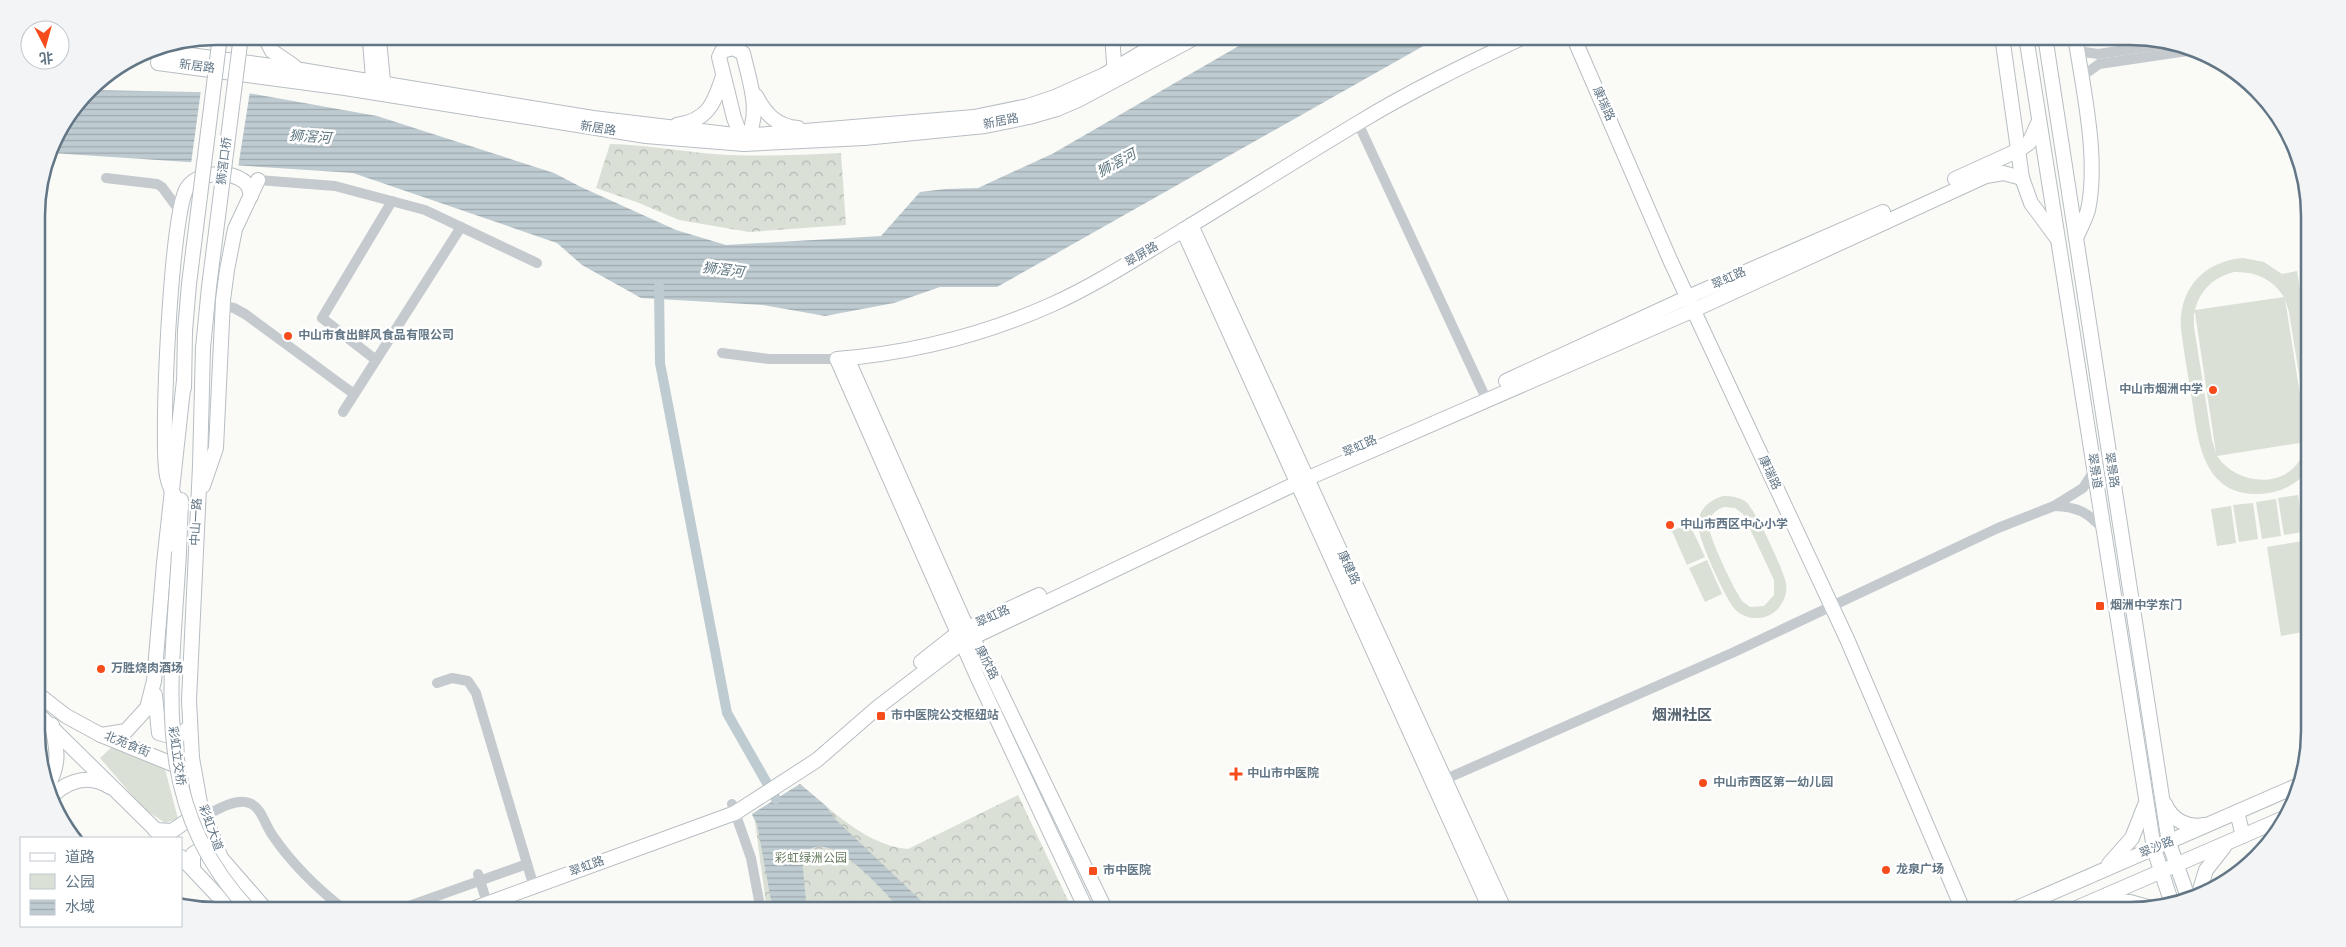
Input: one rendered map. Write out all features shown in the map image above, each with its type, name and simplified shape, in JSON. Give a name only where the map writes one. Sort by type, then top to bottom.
[{"type":"main road","name":"狮滘口桥","points":[[189,284],[219,45]]},
{"type":"main road","points":[[220,45],[233,61]]},
{"type":"main road","name":"狮滘口桥","points":[[209,287],[240,45]]},
{"type":"main road","points":[[269,45],[272,51],[301,76]]},
{"type":"main road","points":[[1113,45],[1118,73]]},
{"type":"main road","points":[[1118,45],[1118,73]]},
{"type":"main road","name":"新居路","points":[[379,88],[646,136],[864,138],[985,126],[1057,109],[1118,73],[1157,45]]},
{"type":"main road","name":"新居路","points":[[160,55],[158,63],[301,76],[744,138],[974,117],[1028,106],[1055,98],[1118,73],[1179,45]]},
{"type":"main road","name":"翠屏路","points":[[842,358],[887,353],[944,342],[1026,315],[1096,282],[1358,123],[1428,84],[1508,45]]},
{"type":"main road","name":"康瑞路","points":[[1577,45],[1691,303],[1832,607],[1960,902]]},
{"type":"main road","points":[[2003,45],[2022,178],[2031,203],[2058,240]]},
{"type":"main road","name":"翠景道","points":[[2028,45],[2154,849],[2170,897]]},
{"type":"main road","name":"翠景路","points":[[2045,45],[2169,843],[2186,893]]},
{"type":"main road","points":[[2076,45],[2090,148],[2092,178],[2088,210],[2076,238]]},
{"type":"main road","points":[[733,48],[743,53],[755,107],[744,138],[719,57],[722,52],[733,48]]},
{"type":"main road","name":"新居路","points":[[166,53],[233,61],[301,76]]},
{"type":"main road","points":[[724,78],[729,84],[737,84],[749,78]]},
{"type":"main road","points":[[665,126],[698,118],[710,110],[724,78]]},
{"type":"main road","points":[[749,78],[764,112],[777,122],[791,127],[826,130]]},
{"type":"main road","name":"翠虹路","points":[[1301,477],[1691,303],[2019,150],[2029,142],[2039,121]]},
{"type":"main road","name":"翠虹路","points":[[490,902],[707,822],[738,805],[792,772],[817,760],[965,635],[1483,392],[1986,176],[2003,173],[2022,178]]},
{"type":"main road","points":[[180,508],[167,476],[166,386],[179,210],[186,189],[196,178],[214,175],[242,180],[249,188],[251,196]]},
{"type":"main road","points":[[198,501],[216,448],[222,306],[227,270],[235,229],[258,180]]},
{"type":"main road","name":"康健路","points":[[1187,228],[1440,782],[1501,902]]},
{"type":"main road","name":"中山一路","points":[[179,552],[185,331],[189,284]]},
{"type":"main road","name":"中山一路","points":[[190,764],[189,700],[203,348],[209,287]]},
{"type":"main road","name":"康欣路","points":[[842,358],[1083,902]]},
{"type":"main road","points":[[184,380],[156,669],[155,709],[159,733],[172,737],[180,735],[187,729]]},
{"type":"main road","name":"彩虹立交桥","points":[[179,552],[171,706],[172,745],[182,794],[195,831],[210,862],[230,890],[241,902]]},
{"type":"main road","name":"康欣路","points":[[965,635],[1101,902]]},
{"type":"main road","points":[[101,735],[126,730],[147,708],[156,669]]},
{"type":"main road","name":"北苑食街","points":[[45,700],[66,716],[101,735],[190,764]]},
{"type":"main road","points":[[189,700],[185,746],[190,764]]},
{"type":"main road","points":[[45,720],[159,834],[172,831],[191,818],[200,806]]},
{"type":"main road","points":[[52,725],[57,748],[57,767],[52,778]]},
{"type":"main road","name":"彩虹大道","points":[[190,764],[200,806],[221,858],[259,902]]},
{"type":"main road","points":[[57,792],[75,781],[90,780],[104,783],[123,796]]},
{"type":"main road","name":"康健路","points":[[1440,782],[1488,902]]},
{"type":"main road","name":"翠沙路","points":[[2047,902],[2092,876],[2291,788]]},
{"type":"main road","points":[[2092,876],[2114,860],[2128,844],[2138,826],[2146,799]]},
{"type":"main road","points":[[2163,799],[2170,814],[2183,823],[2191,826],[2207,824]]},
{"type":"main road","points":[[2237,812],[2244,836]]},
{"type":"main road","name":"翠沙路","points":[[2094,901],[2274,823]]},
{"type":"main road","points":[[2201,886],[2206,870],[2216,855],[2229,843]]},
{"type":"main road","points":[[193,870],[193,854],[200,849],[210,847],[221,858]]},
{"type":"main road","points":[[182,858],[223,902]]},
{"type":"main road","points":[[2094,901],[2130,902]]},
{"type":"street","points":[[2077,51],[2098,54],[2152,46]]},
{"type":"street","points":[[2081,77],[2099,64],[2179,52]]},
{"type":"street","points":[[1358,123],[1483,392]]},
{"type":"street","points":[[106,178],[157,184],[162,187],[179,210]]},
{"type":"street","points":[[258,180],[336,186],[425,210],[537,263]]},
{"type":"street","points":[[376,360],[322,318],[392,201]]},
{"type":"street","points":[[342,412],[460,227]]},
{"type":"street","points":[[222,306],[234,308],[245,314],[354,394]]},
{"type":"street","name":"翠屏路","points":[[722,353],[792,360],[842,358]]},
{"type":"street","points":[[1440,782],[1832,607],[1998,528],[2054,506],[2083,488],[2094,471]]},
{"type":"street","points":[[2054,506],[2076,508],[2092,518],[2104,530]]},
{"type":"street","points":[[437,683],[452,678],[468,681],[476,693],[534,886]]},
{"type":"street","points":[[200,806],[247,802],[257,808],[286,856],[336,902]]},
{"type":"street","points":[[738,805],[759,902]]},
{"type":"street","points":[[419,902],[479,878],[527,864]]},
{"type":"street","points":[[479,878],[487,902]]},
{"type":"green space","points":[[610,144],[729,155],[841,153],[846,225],[749,232],[679,220],[596,188]]},
{"type":"green space","points":[[2243,258],[2264,262],[2282,274],[2297,271],[2301,296],[2301,387],[2289,312],[2285,299],[2301,401],[2301,443],[2217,456],[2227,467],[2240,475],[2254,479],[2282,476],[2293,469],[2301,457],[2301,478],[2281,490],[2260,494],[2241,492],[2226,486],[2215,476],[2207,464],[2201,449],[2181,329],[2181,315],[2184,301],[2196,280],[2205,271],[2229,260]],"holes":[[[2234,272],[2249,273],[2263,277],[2274,285],[2284,297],[2195,310],[2200,296],[2209,285],[2220,277]],[[2195,313],[2216,453],[2212,440],[2194,327]]]},
{"type":"green space","points":[[2298,495],[2301,532],[2284,535],[2278,498]]},
{"type":"green space","points":[[1723,496],[1740,499],[1750,506],[1762,526],[1780,565],[1786,583],[1786,595],[1779,608],[1767,616],[1752,618],[1739,612],[1733,607],[1717,578],[1701,539],[1698,522],[1706,505]],"holes":[[[1724,507],[1735,508],[1743,514],[1774,580],[1774,595],[1764,606],[1750,607],[1742,601],[1733,586],[1710,532],[1710,519],[1715,512]]]},
{"type":"green space","points":[[2276,499],[2281,536],[2262,539],[2256,502]]},
{"type":"green space","points":[[2253,503],[2258,539],[2239,542],[2233,505]]},
{"type":"green space","points":[[2231,506],[2236,543],[2217,546],[2211,509]]},
{"type":"green space","points":[[1689,523],[1705,557],[1687,565],[1672,531]]},
{"type":"green space","points":[[2301,541],[2301,632],[2281,636],[2267,547]]},
{"type":"green space","points":[[1707,560],[1722,594],[1705,602],[1689,568]]},
{"type":"green space","points":[[113,746],[165,769],[178,819],[165,823],[143,808],[100,758]]},
{"type":"green space","name":"彩虹绿洲公园","points":[[800,784],[863,834],[892,846],[908,849],[1018,795],[1069,902],[766,902],[755,822],[752,814]]},
{"type":"water","name":"狮滘河","points":[[1240,45],[1425,45],[997,287],[940,287],[894,303],[825,316],[763,305],[641,298],[582,265],[557,243],[353,173],[57,153],[80,112],[101,90],[248,93],[377,116],[554,173],[676,230],[726,245],[881,236],[920,192],[978,188],[1052,154]]},
{"type":"water","points":[[800,784],[826,806],[835,819],[923,902],[894,902],[853,862],[838,852],[824,847],[811,848],[802,859],[806,902],[771,902],[757,824],[752,814]]},
{"type":"pier","points":[[201,90],[250,91],[238,168],[191,164]]},
{"type":"waterway","points":[[659,286],[660,363],[727,713],[776,799]]},
{"type":"place","name":"中山市食出鲜风食品有限公司","points":[[288,336]]},
{"type":"place","name":"中山市烟洲中学","points":[[2213,390]]},
{"type":"place","name":"中山市西区中心小学","points":[[1670,525]]},
{"type":"place","name":"烟洲中学东门","points":[[2100,606]]},
{"type":"place","name":"万胜烧肉酒场","points":[[101,669]]},
{"type":"place","name":"市中医院公交枢纽站","points":[[881,716]]},
{"type":"place","name":"中山市中医院","points":[[1236,774]]},
{"type":"place","name":"中山市西区第一幼儿园","points":[[1703,783]]},
{"type":"place","name":"龙泉广场","points":[[1886,870]]},
{"type":"place","name":"市中医院","points":[[1093,871]]},
{"type":"district","name":"烟洲社区","points":[[1682,716]]}]
